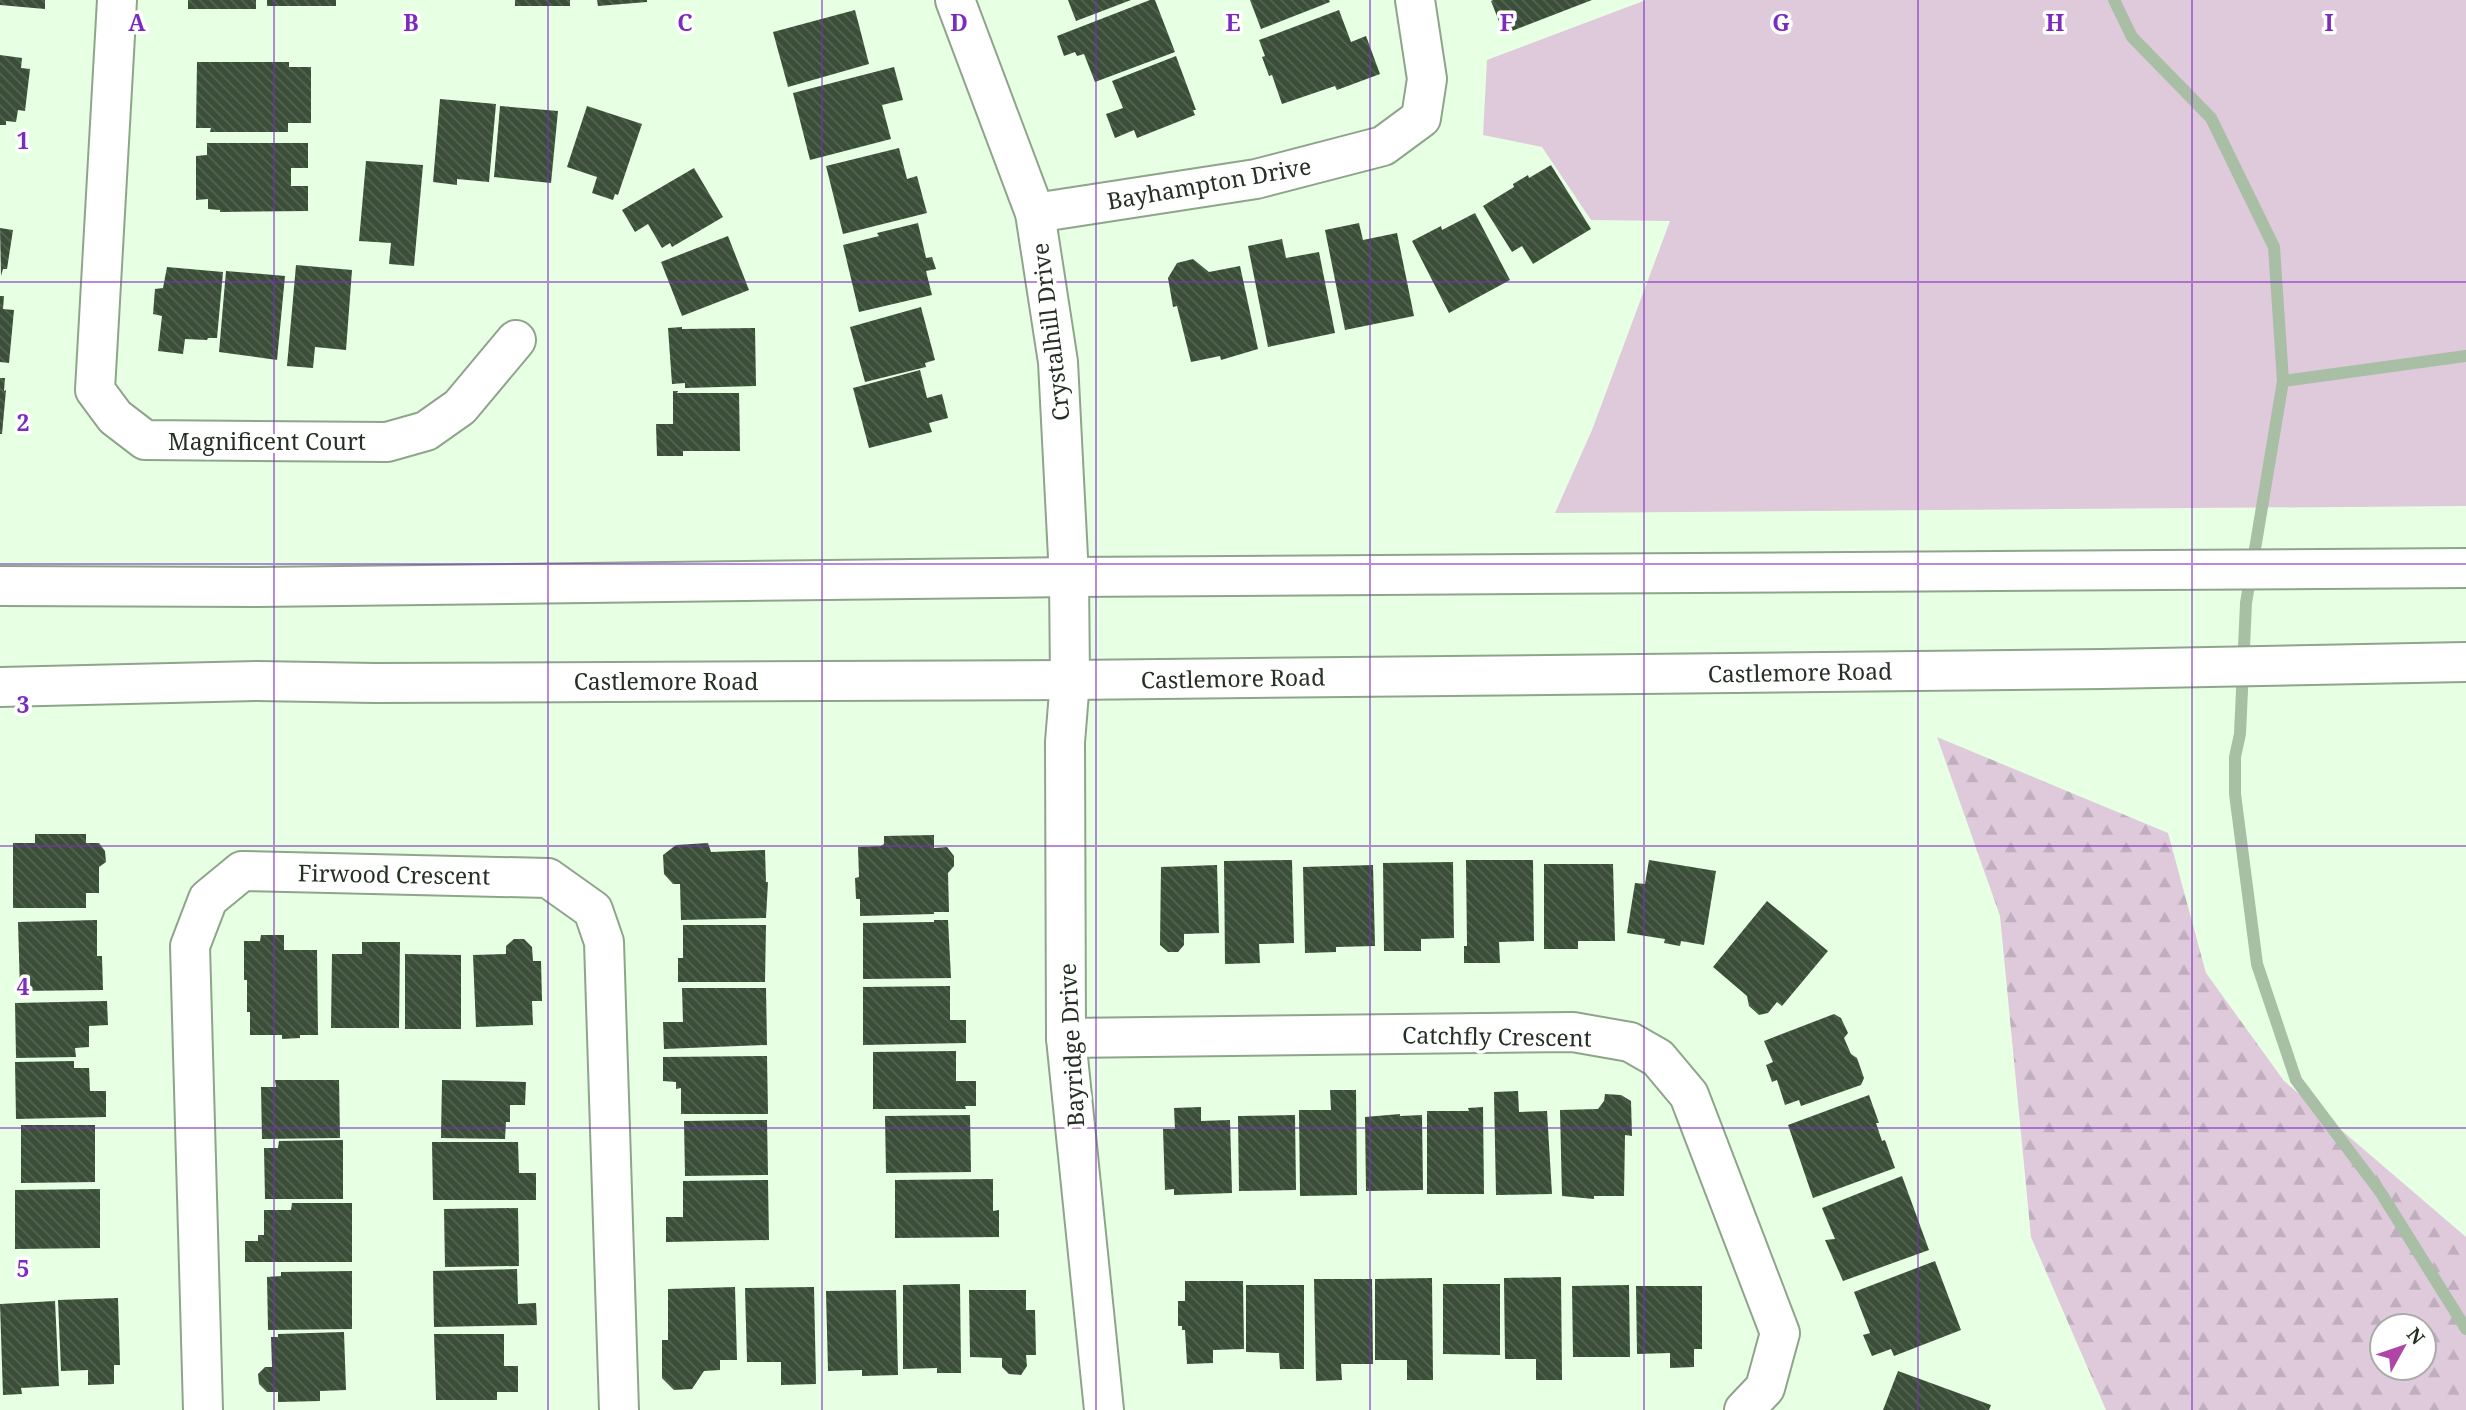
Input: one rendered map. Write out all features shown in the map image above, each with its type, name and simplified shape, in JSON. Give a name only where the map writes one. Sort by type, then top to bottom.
[{"type":"street","name":"Magnificent Court","points":[[117,0],[95,390],[115,417],[145,440],[387,442],[426,431],[460,407],[516,340]]},
{"type":"street","name":"Crystalhill Drive","points":[[955,0],[1035,213],[1058,362],[1069,577],[1069,680]]},
{"type":"street","name":"Bayhampton Drive","points":[[1035,213],[1256,179],[1383,146],[1421,118],[1426,79],[1415,0]]},
{"type":"street","points":[[0,586],[257,587],[1069,577],[2466,568]]},
{"type":"street","name":"Castlemore Road","points":[[0,687],[257,681],[375,683],[1069,680],[2103,669],[2466,662]]},
{"type":"street","name":"Bayridge Drive","points":[[1069,680],[1065,742],[1066,1038],[1104,1410]]},
{"type":"street","name":"Firwood Crescent","points":[[203,1410],[190,946],[208,899],[242,871],[548,878],[593,910],[604,942],[619,1410]]},
{"type":"street","name":"Catchfly Crescent","points":[[1066,1038],[1573,1032],[1630,1042],[1658,1058],[1689,1095],[1780,1334],[1765,1388],[1744,1410]]},
{"type":"green space","points":[[1646,0],[2466,0],[2466,506],[1555,513],[1592,430],[1670,221],[1591,220],[1542,147],[1483,135],[1487,60]]},
{"type":"green space","points":[[1937,737],[2168,833],[2206,973],[2284,1081],[2466,1237],[2466,1410],[2106,1410],[2031,1237],[2000,916]]},
{"type":"building","points":[[0,0],[45,0],[45,9],[0,5]]},
{"type":"building","points":[[188,0],[256,0],[256,9],[188,9]]},
{"type":"building","points":[[267,0],[336,0],[336,6],[267,6]]},
{"type":"building","points":[[515,0],[570,0],[570,6],[515,6]]},
{"type":"building","points":[[597,0],[647,0],[647,2],[598,6]]},
{"type":"building","points":[[1068,0],[1131,0],[1076,21]]},
{"type":"building","points":[[1155,0],[1175,52],[1095,82],[1084,54],[1077,56],[1075,52],[1064,56],[1057,36]]},
{"type":"building","points":[[1250,0],[1329,0],[1330,2],[1261,29]]},
{"type":"building","points":[[1592,0],[1504,34],[1491,1]]},
{"type":"building","points":[[855,10],[869,64],[788,87],[773,32]]},
{"type":"building","points":[[1339,10],[1351,42],[1366,36],[1380,74],[1337,90],[1335,86],[1282,104],[1272,75],[1269,76],[1262,57],[1265,56],[1259,40]]},
{"type":"building","points":[[0,55],[22,58],[21,68],[30,69],[25,111],[18,110],[16,122],[6,121],[6,125],[0,125]]},
{"type":"building","points":[[1176,56],[1196,110],[1193,110],[1195,115],[1137,138],[1134,130],[1115,138],[1106,114],[1123,108],[1112,81]]},
{"type":"building","points":[[197,62],[289,62],[289,67],[311,67],[311,123],[288,123],[288,132],[210,132],[211,128],[196,128]]},
{"type":"building","points":[[894,67],[903,100],[882,105],[891,139],[810,160],[793,93]]},
{"type":"building","points":[[440,99],[496,104],[489,182],[457,179],[457,185],[433,182]]},
{"type":"building","points":[[500,106],[558,111],[551,183],[494,177]]},
{"type":"building","points":[[587,106],[642,124],[618,195],[615,194],[613,200],[592,193],[597,177],[567,167]]},
{"type":"building","points":[[207,143],[308,143],[308,168],[291,168],[291,186],[308,186],[308,211],[220,212],[208,209],[208,199],[196,200],[196,156],[207,155]]},
{"type":"building","points":[[899,148],[907,179],[917,176],[927,213],[843,234],[826,166]]},
{"type":"building","points":[[366,161],[423,165],[414,266],[389,264],[391,243],[359,241]]},
{"type":"building","points":[[1551,165],[1591,229],[1533,264],[1522,246],[1512,252],[1483,206],[1514,187],[1513,184]]},
{"type":"building","points":[[694,168],[723,217],[672,247],[670,243],[662,248],[648,224],[635,232],[622,210]]},
{"type":"building","points":[[1475,213],[1510,280],[1449,313],[1412,241],[1441,226],[1442,230]]},
{"type":"building","points":[[918,223],[926,258],[932,257],[936,269],[926,271],[932,295],[859,312],[843,245]]},
{"type":"building","points":[[1359,223],[1363,240],[1397,233],[1414,316],[1345,330],[1325,230]]},
{"type":"building","points":[[0,228],[13,230],[7,269],[3,269],[1,276]]},
{"type":"building","points":[[728,236],[749,290],[682,316],[661,262]]},
{"type":"building","points":[[1282,239],[1286,258],[1319,252],[1335,333],[1268,347],[1248,246]]},
{"type":"building","points":[[1193,259],[1209,272],[1240,266],[1258,349],[1221,360],[1220,356],[1191,362],[1177,306],[1173,307],[1168,278],[1177,263]]},
{"type":"building","points":[[296,265],[352,270],[346,350],[315,347],[313,368],[287,366]]},
{"type":"building","points":[[167,267],[223,272],[217,338],[185,339],[183,354],[158,351],[162,316],[153,314],[155,289],[163,288]]},
{"type":"building","points":[[226,271],[285,276],[277,360],[219,352]]},
{"type":"building","points":[[0,296],[4,296],[3,309],[14,310],[9,363],[0,362]]},
{"type":"building","points":[[921,307],[935,360],[925,363],[926,367],[865,382],[850,327]]},
{"type":"building","points":[[668,328],[755,328],[756,386],[685,388],[685,383],[672,384]]},
{"type":"building","points":[[920,370],[927,398],[942,394],[948,418],[929,423],[932,432],[869,448],[853,388]]},
{"type":"building","points":[[0,378],[5,378],[4,391],[6,390],[2,434],[0,434]]},
{"type":"building","points":[[673,391],[739,393],[740,451],[683,451],[683,456],[657,456],[656,424],[673,424]]},
{"type":"building","points":[[35,834],[86,834],[86,843],[99,843],[105,851],[106,862],[99,867],[99,893],[86,893],[86,908],[13,908],[13,843],[35,843]]},
{"type":"building","points":[[934,835],[934,848],[947,847],[954,856],[954,866],[948,873],[949,912],[860,916],[860,899],[856,899],[855,878],[859,877],[858,847],[881,846],[884,844],[884,836]]},
{"type":"building","points":[[708,843],[711,852],[765,850],[768,882],[766,918],[681,920],[680,884],[673,884],[664,874],[663,855],[676,845]]},
{"type":"building","points":[[1292,860],[1294,943],[1259,944],[1260,963],[1225,964],[1224,861]]},
{"type":"building","points":[[1466,860],[1533,860],[1534,941],[1499,942],[1500,963],[1464,963],[1464,946],[1467,946]]},
{"type":"building","points":[[1649,860],[1716,871],[1704,945],[1681,941],[1680,946],[1664,943],[1665,939],[1627,933],[1635,883],[1645,884]]},
{"type":"building","points":[[1453,862],[1454,938],[1421,939],[1421,951],[1384,951],[1383,863]]},
{"type":"building","points":[[1544,864],[1613,864],[1615,941],[1578,941],[1578,949],[1544,949]]},
{"type":"building","points":[[1217,865],[1219,933],[1184,934],[1184,945],[1178,952],[1168,952],[1160,945],[1161,867]]},
{"type":"building","points":[[1373,865],[1375,946],[1336,947],[1336,952],[1305,953],[1303,867]]},
{"type":"building","points":[[1767,901],[1828,951],[1782,1006],[1777,1002],[1768,1013],[1759,1015],[1749,1006],[1747,996],[1713,967]]},
{"type":"building","points":[[97,920],[97,956],[102,956],[103,990],[20,991],[18,922]]},
{"type":"building","points":[[948,920],[951,978],[863,979],[863,923]]},
{"type":"building","points":[[683,925],[766,925],[765,982],[678,982],[678,958],[683,958]]},
{"type":"building","points":[[261,935],[284,935],[284,950],[317,950],[318,1035],[282,1039],[282,1035],[250,1035],[247,980],[244,980],[244,941],[260,941]]},
{"type":"building","points":[[514,939],[524,939],[532,947],[533,961],[541,961],[542,1001],[532,1001],[533,1025],[476,1027],[473,955],[506,954],[506,946]]},
{"type":"building","points":[[362,942],[400,942],[399,1028],[331,1028],[332,954],[362,954]]},
{"type":"building","points":[[405,954],[461,955],[461,1029],[405,1029]]},
{"type":"building","points":[[950,986],[950,1020],[966,1020],[966,1043],[863,1045],[863,987]]},
{"type":"building","points":[[682,988],[766,988],[767,1045],[664,1049],[663,1022],[683,1022]]},
{"type":"building","points":[[107,1001],[108,1025],[89,1026],[89,1047],[75,1048],[76,1057],[16,1058],[15,1003]]},
{"type":"building","points":[[1834,1014],[1841,1018],[1848,1033],[1844,1038],[1851,1054],[1857,1058],[1864,1078],[1861,1085],[1801,1106],[1799,1100],[1785,1105],[1777,1080],[1772,1082],[1766,1065],[1773,1062],[1764,1041]]},
{"type":"building","points":[[956,1051],[956,1081],[976,1081],[976,1106],[965,1106],[966,1109],[873,1109],[873,1052]]},
{"type":"building","points":[[767,1056],[768,1114],[681,1114],[681,1088],[676,1089],[676,1082],[663,1081],[663,1057]]},
{"type":"building","points":[[74,1061],[74,1068],[89,1068],[90,1091],[106,1091],[106,1117],[16,1119],[15,1062]]},
{"type":"building","points":[[275,1080],[339,1080],[340,1138],[262,1139],[261,1087],[276,1087]]},
{"type":"building","points":[[442,1080],[526,1082],[525,1105],[510,1105],[510,1122],[506,1122],[505,1139],[441,1138]]},
{"type":"building","points":[[1330,1090],[1356,1090],[1357,1195],[1300,1196],[1299,1110],[1331,1110]]},
{"type":"building","points":[[1518,1091],[1519,1112],[1547,1111],[1552,1194],[1496,1195],[1494,1092]]},
{"type":"building","points":[[1605,1094],[1621,1095],[1631,1101],[1632,1136],[1625,1135],[1624,1196],[1594,1196],[1594,1199],[1562,1196],[1560,1110],[1598,1109]]},
{"type":"building","points":[[1869,1095],[1882,1141],[1885,1140],[1895,1168],[1813,1198],[1788,1125]]},
{"type":"building","points":[[1201,1107],[1201,1121],[1230,1120],[1232,1193],[1174,1195],[1174,1189],[1165,1190],[1163,1129],[1175,1129],[1174,1108]]},
{"type":"building","points":[[1483,1107],[1484,1194],[1427,1194],[1427,1111],[1469,1111],[1468,1108]]},
{"type":"building","points":[[970,1115],[971,1172],[886,1173],[885,1116]]},
{"type":"building","points":[[1295,1115],[1296,1190],[1239,1191],[1238,1116]]},
{"type":"building","points":[[1422,1115],[1423,1190],[1366,1191],[1365,1117]]},
{"type":"building","points":[[767,1120],[768,1175],[685,1176],[684,1121]]},
{"type":"building","points":[[21,1125],[95,1125],[95,1182],[21,1183]]},
{"type":"building","points":[[343,1140],[343,1199],[265,1199],[264,1148],[278,1148],[279,1141]]},
{"type":"building","points":[[432,1142],[518,1142],[519,1173],[536,1173],[536,1200],[433,1200]]},
{"type":"building","points":[[1902,1176],[1929,1250],[1843,1281],[1825,1240],[1835,1239],[1822,1208]]},
{"type":"building","points":[[993,1179],[993,1211],[999,1210],[999,1237],[895,1238],[895,1180]]},
{"type":"building","points":[[768,1180],[769,1240],[666,1242],[666,1217],[683,1217],[683,1181]]},
{"type":"building","points":[[100,1189],[100,1248],[15,1249],[15,1190]]},
{"type":"building","points":[[292,1203],[352,1203],[352,1262],[245,1262],[245,1241],[258,1241],[258,1235],[264,1235],[264,1210],[291,1210]]},
{"type":"building","points":[[518,1208],[519,1266],[445,1267],[444,1209]]},
{"type":"building","points":[[1935,1261],[1961,1330],[1894,1356],[1891,1349],[1872,1356],[1863,1335],[1870,1333],[1854,1292]]},
{"type":"building","points":[[517,1269],[518,1304],[536,1303],[537,1325],[434,1327],[433,1271]]},
{"type":"building","points":[[352,1271],[352,1329],[268,1330],[267,1277],[281,1276],[281,1272]]},
{"type":"building","points":[[1561,1277],[1562,1380],[1536,1380],[1536,1359],[1505,1359],[1504,1278]]},
{"type":"building","points":[[1432,1278],[1433,1380],[1407,1380],[1407,1360],[1375,1360],[1375,1279]]},
{"type":"building","points":[[1314,1279],[1372,1279],[1373,1364],[1341,1364],[1342,1380],[1316,1381]]},
{"type":"building","points":[[1185,1281],[1243,1281],[1244,1349],[1213,1350],[1213,1363],[1187,1364],[1185,1330],[1178,1326],[1178,1301],[1185,1301]]},
{"type":"building","points":[[960,1284],[961,1373],[937,1373],[937,1368],[903,1369],[903,1285]]},
{"type":"building","points":[[1443,1284],[1500,1284],[1500,1355],[1443,1354]]},
{"type":"building","points":[[1246,1285],[1304,1285],[1304,1369],[1280,1369],[1279,1353],[1246,1352]]},
{"type":"building","points":[[1629,1285],[1630,1357],[1573,1357],[1572,1286]]},
{"type":"building","points":[[1636,1286],[1702,1286],[1702,1349],[1694,1349],[1694,1367],[1670,1368],[1670,1353],[1637,1354]]},
{"type":"building","points":[[735,1287],[737,1360],[720,1360],[720,1370],[704,1371],[692,1389],[674,1390],[662,1378],[662,1340],[668,1340],[668,1289]]},
{"type":"building","points":[[814,1287],[816,1384],[781,1385],[781,1362],[747,1362],[745,1288]]},
{"type":"building","points":[[896,1290],[898,1375],[862,1376],[862,1370],[828,1371],[826,1291]]},
{"type":"building","points":[[969,1290],[1026,1290],[1026,1310],[1035,1310],[1036,1355],[1026,1355],[1027,1366],[1021,1375],[1009,1374],[1002,1367],[1002,1358],[970,1357]]},
{"type":"building","points":[[118,1298],[120,1365],[114,1365],[114,1384],[88,1385],[88,1370],[61,1371],[58,1300]]},
{"type":"building","points":[[55,1301],[59,1386],[21,1388],[22,1394],[3,1395],[0,1304]]},
{"type":"building","points":[[344,1332],[346,1390],[320,1391],[320,1401],[278,1402],[278,1392],[267,1392],[259,1384],[258,1374],[265,1367],[272,1367],[271,1337],[278,1337],[278,1334]]},
{"type":"building","points":[[434,1334],[504,1334],[504,1366],[518,1366],[518,1392],[497,1392],[497,1400],[436,1400]]},
{"type":"building","points":[[1898,1371],[1991,1405],[1989,1410],[1883,1410]]},
{"type":"waterway","points":[[2114,0],[2132,37],[2211,118],[2274,247],[2283,381],[2246,603],[2240,734],[2235,757],[2235,794],[2257,964],[2296,1080],[2381,1193],[2466,1329]]},
{"type":"waterway","points":[[2283,381],[2466,356]]}]
